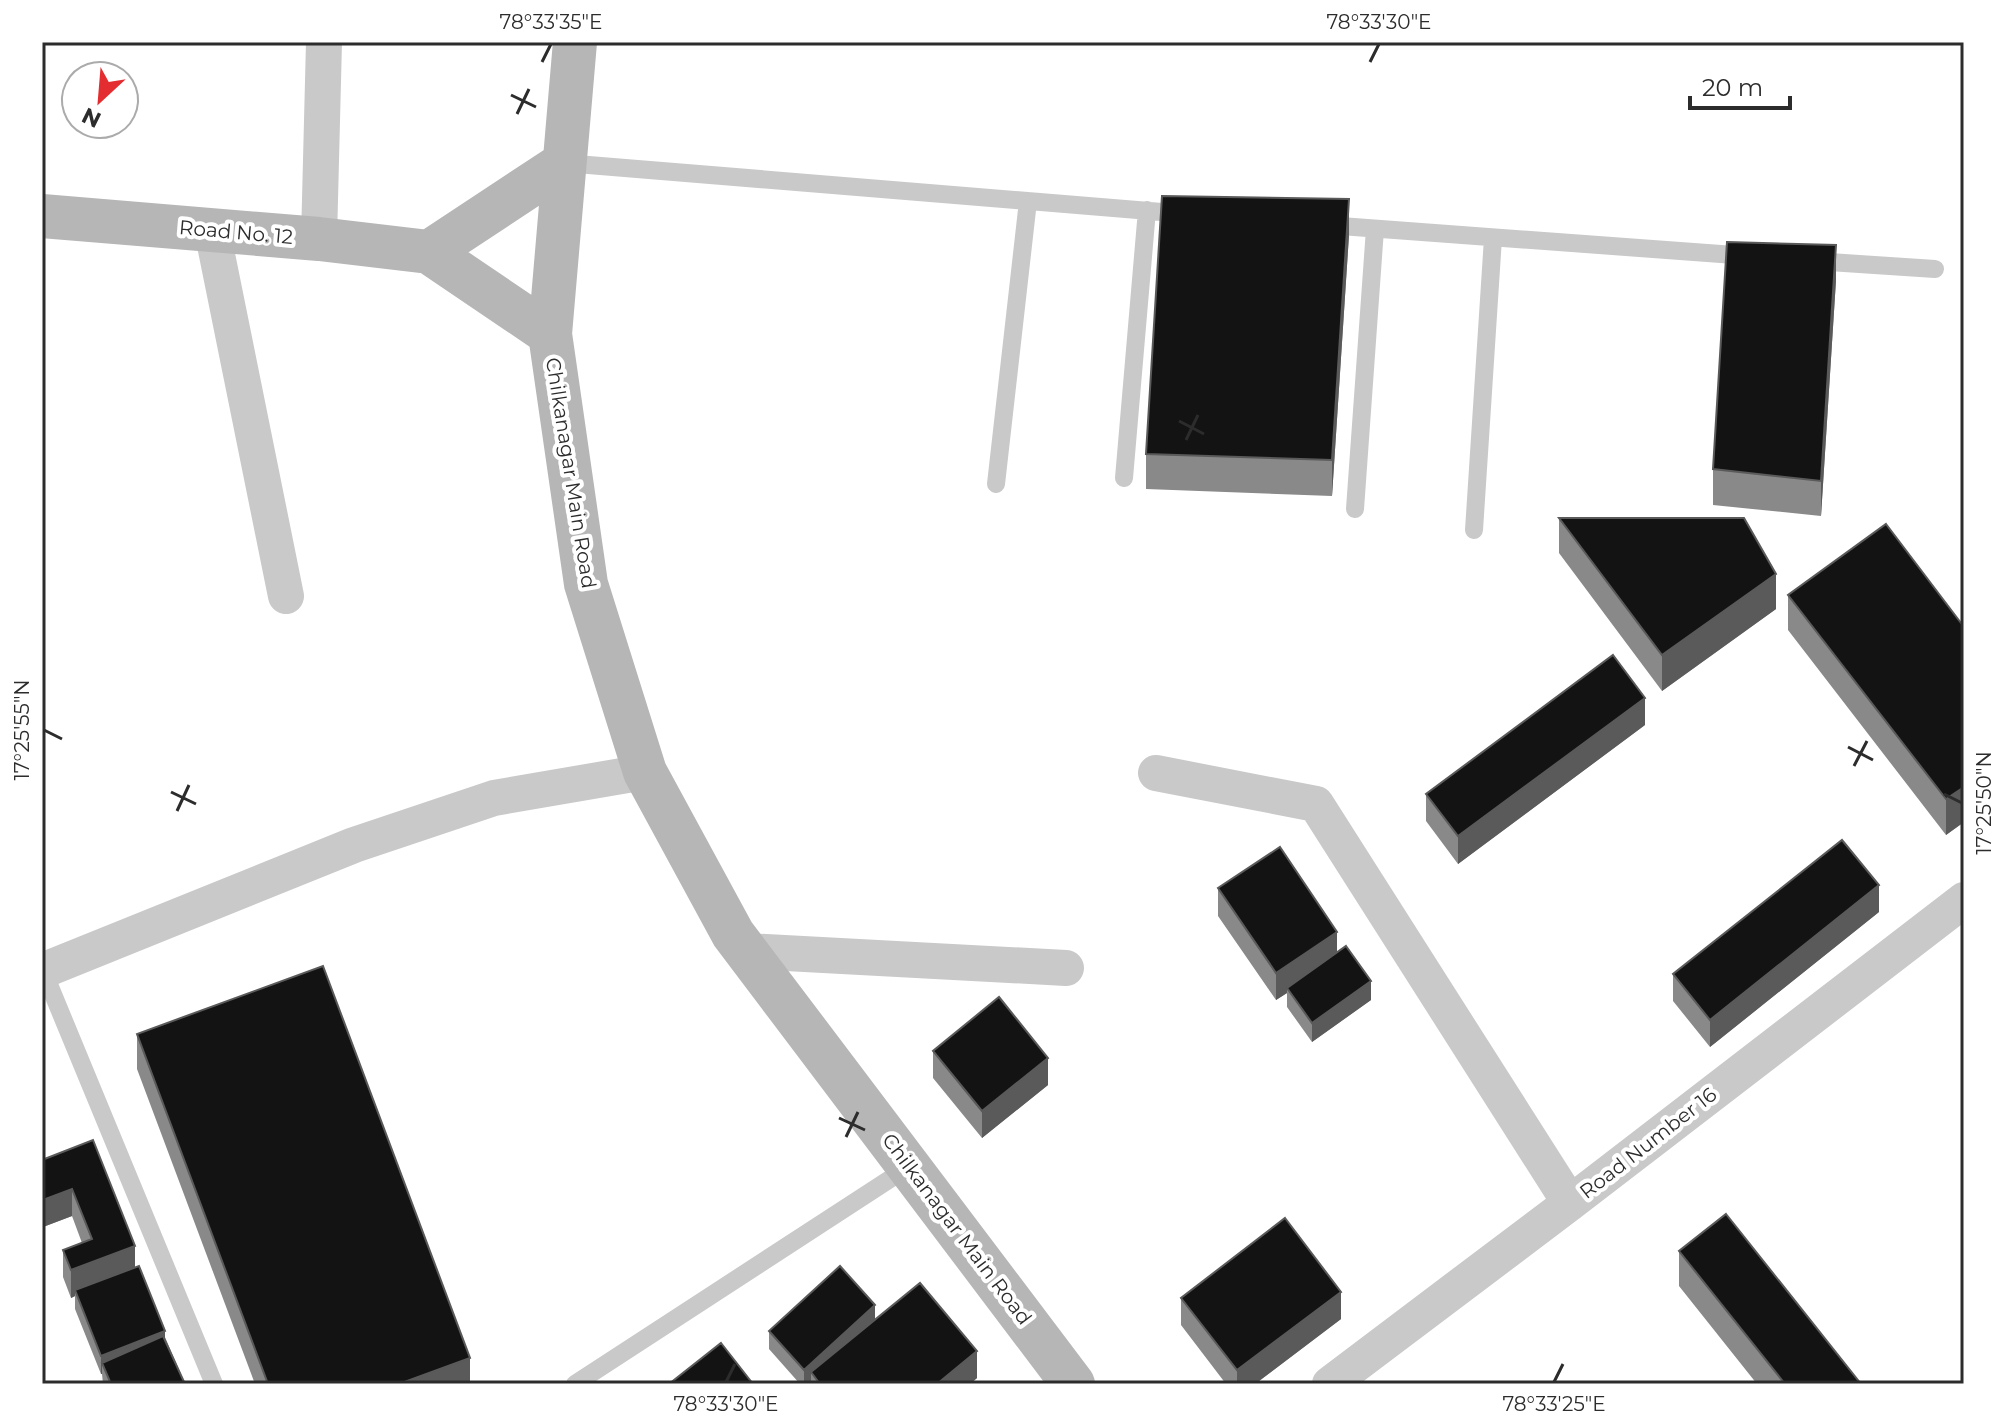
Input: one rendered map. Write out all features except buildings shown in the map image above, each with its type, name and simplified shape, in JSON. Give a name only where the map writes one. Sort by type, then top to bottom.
[{"type":"main road","name":"Chilkanagar Main Road","points":[[575,42],[550,334],[586,584],[645,772],[733,934],[910,1166],[1058,1379]]},
{"type":"main road","points":[[550,334],[429,252],[564,163]]},
{"type":"main road","name":"Road No. 12","points":[[42,216],[319,239],[429,252]]},
{"type":"street","points":[[319,239],[324,42]]},
{"type":"street","points":[[212,230],[286,596]]},
{"type":"street","points":[[43,970],[354,845],[480,803],[645,772]]},
{"type":"street","points":[[1156,773],[1316,804],[1570,1203]]},
{"type":"street","name":"Road Number 16","points":[[1330,1384],[1964,900]]},
{"type":"street","points":[[747,951],[1066,968]]},
{"type":"lane","points":[[564,163],[1208,215]]},
{"type":"lane","points":[[996,484],[1028,201]]},
{"type":"lane","points":[[1124,478],[1147,210]]},
{"type":"lane","points":[[1314,224],[1765,258]]},
{"type":"lane","points":[[1355,509],[1375,229]]},
{"type":"lane","points":[[1474,530],[1493,238]]},
{"type":"lane","points":[[1796,260],[1935,269]]},
{"type":"lane","points":[[43,970],[214,1384]]},
{"type":"lane","points":[[575,1384],[910,1166]]}]
